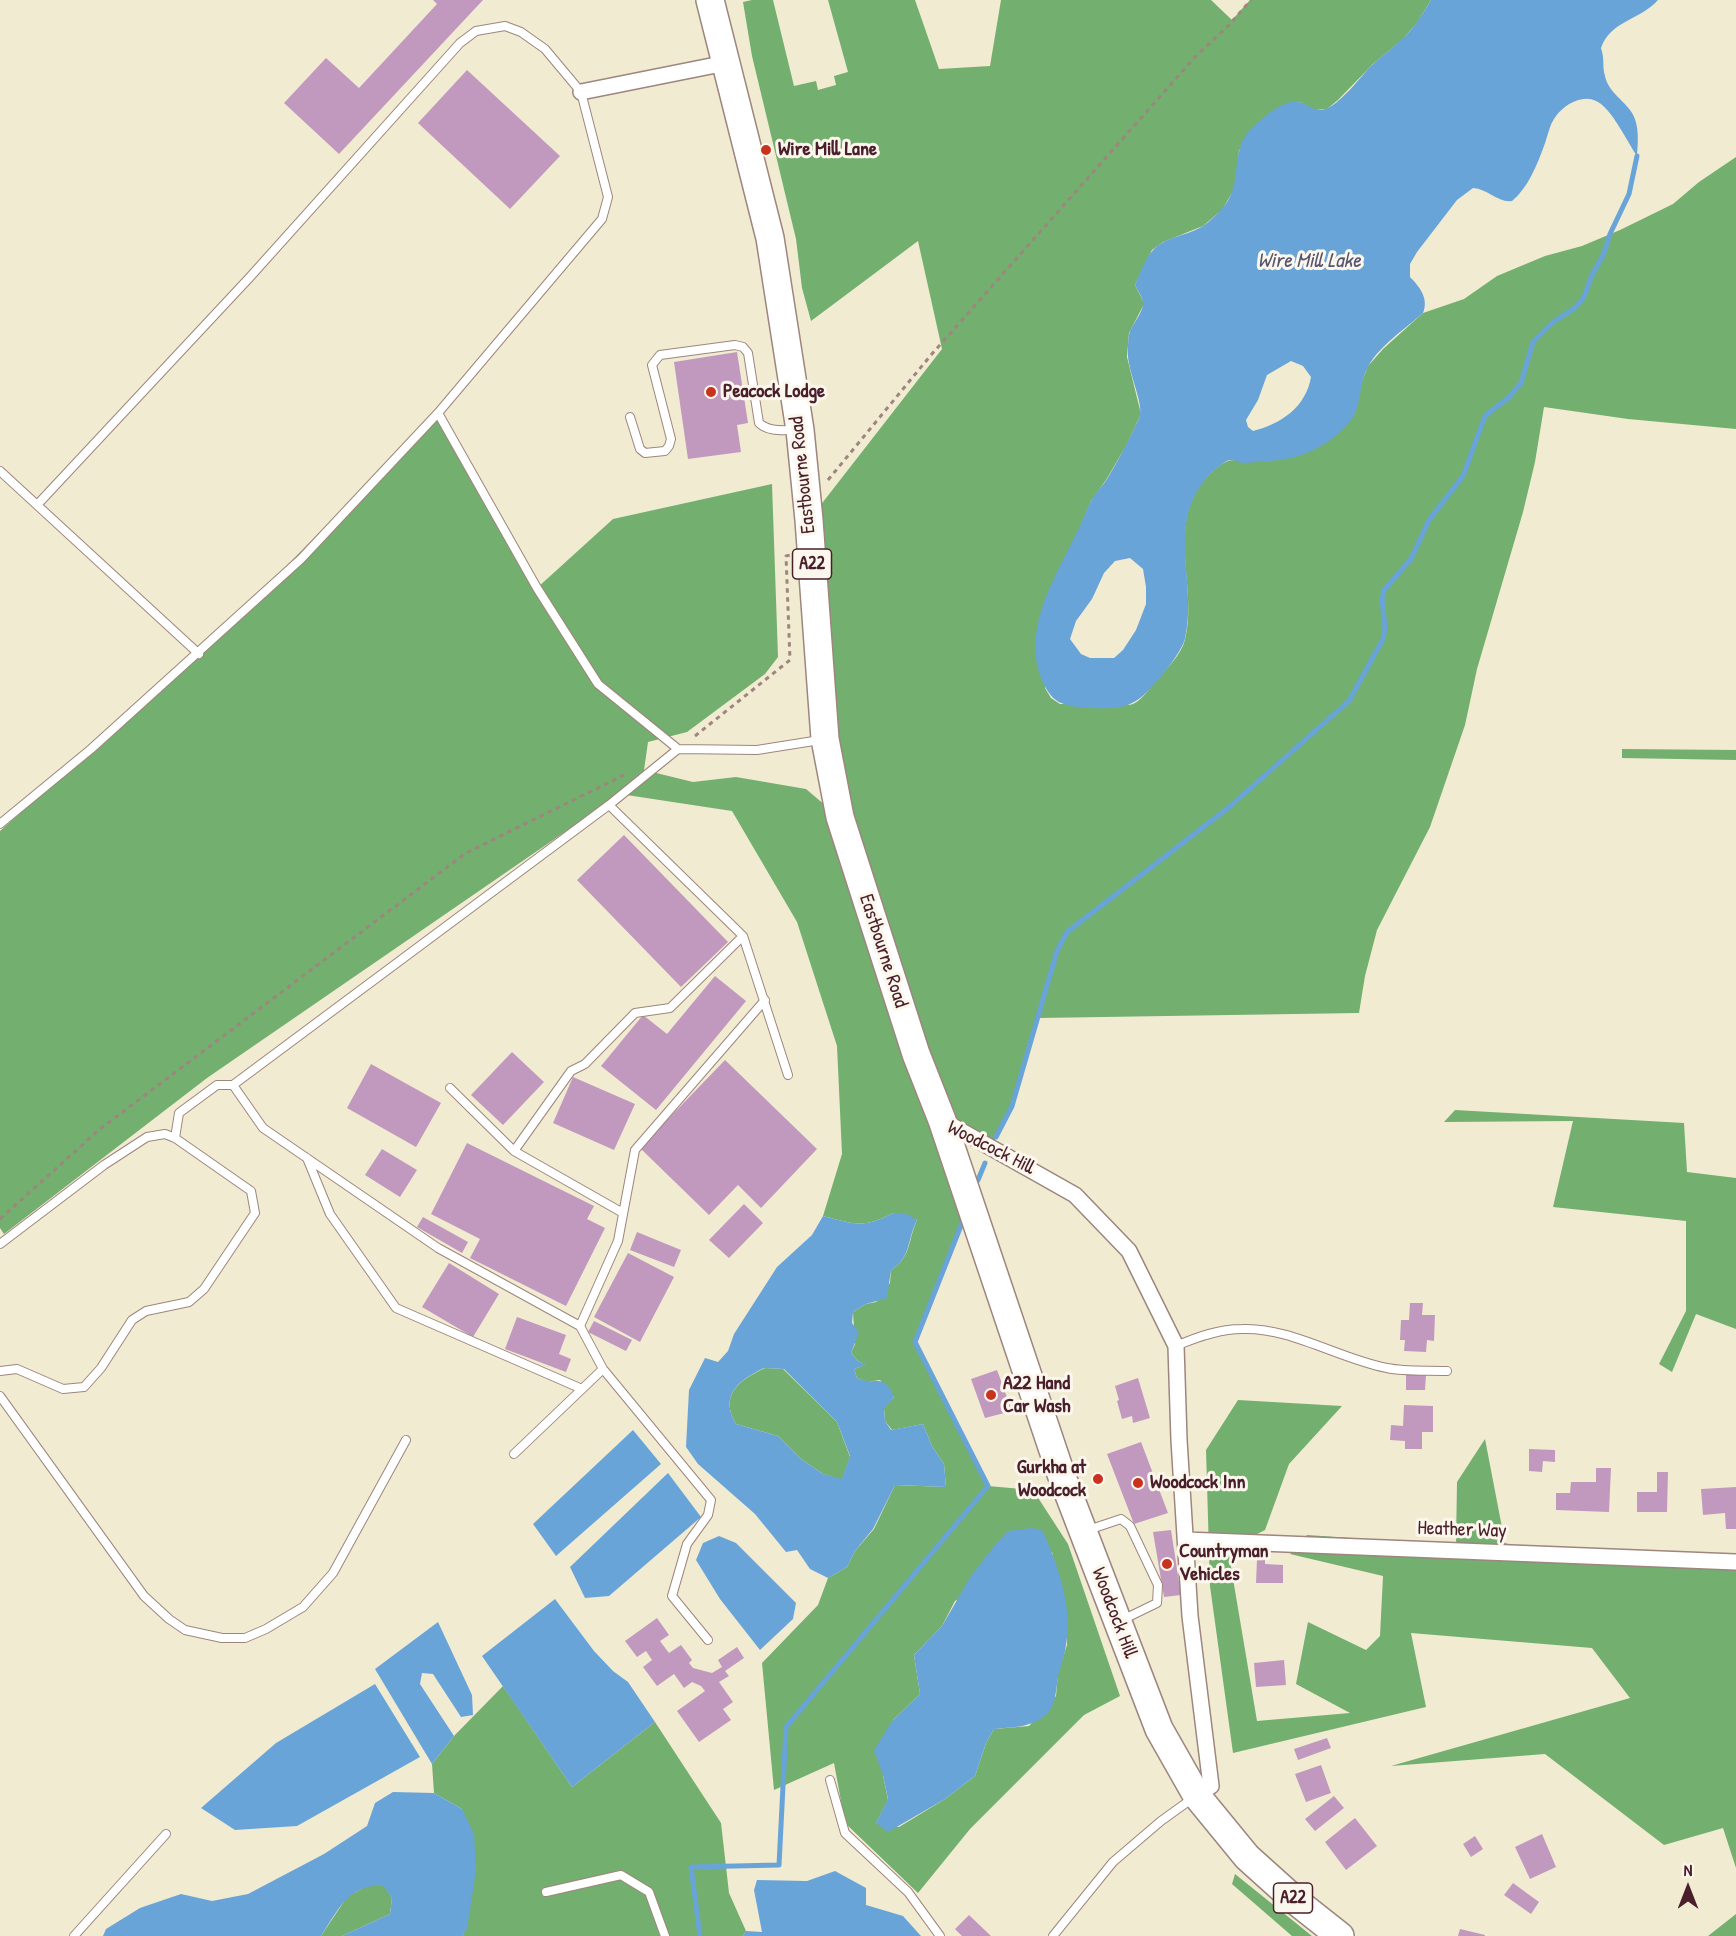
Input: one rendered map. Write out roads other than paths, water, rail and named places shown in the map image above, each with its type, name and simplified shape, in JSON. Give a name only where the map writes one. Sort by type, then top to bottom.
[{"type":"highway","name":"Eastbourne Road","points":[[710,0],[770,238],[800,430],[808,504],[825,740],[840,817],[916,1054],[942,1120]]},
{"type":"highway","name":"Woodcock Hill","points":[[942,1120],[1047,1433],[1159,1729],[1197,1796],[1247,1857],[1297,1902],[1340,1936]]},
{"type":"street","points":[[581,92],[726,63]]},
{"type":"street","name":"Woodcock Hill","points":[[942,1120],[1075,1195],[1129,1251],[1176,1346],[1179,1440],[1190,1616],[1211,1786],[1197,1796]]},
{"type":"street","name":"Heather Way","points":[[1186,1540],[1736,1562]]},
{"type":"lane","points":[[0,824],[91,749],[199,654],[301,559],[438,413],[602,219],[608,197],[581,92],[545,49],[521,33],[505,26],[476,31],[460,42],[250,278],[37,505]]},
{"type":"lane","points":[[630,417],[640,449],[645,453],[665,451],[671,439],[652,365],[660,355],[735,345],[743,347],[748,353],[759,423],[773,430],[800,430]]},
{"type":"lane","points":[[438,413],[537,588],[598,684],[678,749],[758,750],[825,740]]},
{"type":"lane","points":[[0,471],[199,654]]},
{"type":"lane","points":[[175,1138],[179,1113],[218,1085],[233,1084],[609,805],[678,749]]},
{"type":"lane","points":[[609,805],[743,936],[788,1075]]},
{"type":"lane","points":[[514,1151],[571,1071],[585,1065],[635,1013],[670,1008],[743,936]]},
{"type":"lane","points":[[580,1326],[618,1241],[635,1150],[765,1000]]},
{"type":"lane","points":[[233,1084],[263,1128],[438,1248],[580,1326],[603,1369],[711,1500],[708,1515],[687,1544],[672,1596],[708,1640]]},
{"type":"lane","points":[[450,1088],[514,1151],[623,1213]]},
{"type":"lane","points":[[0,1244],[104,1165],[147,1137],[165,1134],[175,1138],[251,1191],[255,1213],[204,1289],[189,1302],[146,1311],[132,1320],[101,1368],[84,1388],[63,1389],[17,1369],[0,1371]]},
{"type":"lane","points":[[307,1158],[330,1214],[396,1308],[582,1389]]},
{"type":"lane","points":[[1176,1346],[1198,1337],[1243,1328],[1276,1332],[1352,1359],[1389,1369],[1447,1371]]},
{"type":"lane","points":[[514,1454],[603,1369]]},
{"type":"lane","points":[[0,1396],[144,1596],[185,1630],[222,1638],[245,1638],[266,1629],[303,1607],[333,1572],[406,1440]]},
{"type":"lane","points":[[1084,1532],[1121,1519],[1130,1526],[1158,1585],[1157,1603],[1118,1622]]},
{"type":"lane","points":[[830,1780],[845,1833],[908,1892],[940,1936]]},
{"type":"lane","points":[[1053,1936],[1113,1862],[1161,1821],[1197,1796]]},
{"type":"lane","points":[[74,1936],[166,1834]]},
{"type":"lane","points":[[546,1892],[621,1875],[649,1892],[665,1936]]},
{"type":"water","name":"Wire Mill Lake","points":[[1431,0],[1658,0],[1651,7],[1618,26],[1611,32],[1601,48],[1607,81],[1630,110],[1635,121],[1638,132],[1637,156],[1602,105],[1591,99],[1579,100],[1564,108],[1554,119],[1531,176],[1523,190],[1512,201],[1502,200],[1473,188],[1457,200],[1410,264],[1410,277],[1424,298],[1423,313],[1385,345],[1373,359],[1363,378],[1356,411],[1346,426],[1327,442],[1305,454],[1281,460],[1241,463],[1234,460],[1223,463],[1200,486],[1190,506],[1186,527],[1188,617],[1185,639],[1179,652],[1162,675],[1139,699],[1120,707],[1081,707],[1058,702],[1048,692],[1040,675],[1036,656],[1039,619],[1052,582],[1089,504],[1114,468],[1139,417],[1139,402],[1128,360],[1128,345],[1130,331],[1143,305],[1135,285],[1145,261],[1159,245],[1203,226],[1220,211],[1228,201],[1232,190],[1240,147],[1256,124],[1279,107],[1292,102],[1302,103],[1319,110],[1333,105],[1374,63],[1406,36],[1418,22]],"holes":[[[1291,361],[1303,366],[1311,377],[1304,397],[1291,413],[1273,424],[1253,431],[1248,427],[1246,420],[1258,400],[1267,375]],[[1130,558],[1143,569],[1146,587],[1146,604],[1136,630],[1123,650],[1114,658],[1090,658],[1081,654],[1070,639],[1076,621],[1092,599],[1104,573],[1115,561]]]},
{"type":"water","points":[[893,1213],[905,1213],[917,1220],[902,1260],[891,1270],[887,1298],[866,1304],[853,1312],[852,1323],[859,1332],[851,1353],[858,1361],[866,1365],[854,1369],[857,1378],[882,1382],[890,1389],[894,1397],[884,1409],[885,1421],[891,1430],[923,1424],[932,1446],[944,1464],[946,1487],[895,1485],[873,1529],[855,1551],[847,1567],[828,1578],[810,1569],[797,1550],[786,1552],[755,1514],[698,1464],[686,1447],[689,1390],[705,1358],[718,1362],[728,1351],[734,1334],[777,1267],[812,1235],[823,1216],[858,1224]],"holes":[[[764,1368],[784,1369],[837,1422],[850,1456],[842,1479],[823,1474],[801,1459],[778,1436],[736,1424],[730,1405],[734,1390],[740,1383]]]},
{"type":"water","points":[[633,1430],[661,1464],[556,1556],[533,1524]]},
{"type":"water","points":[[668,1473],[701,1517],[609,1596],[585,1598],[570,1567]]},
{"type":"water","points":[[1031,1528],[1042,1530],[1063,1586],[1066,1601],[1068,1631],[1052,1707],[1046,1715],[1034,1722],[994,1729],[986,1743],[975,1776],[945,1799],[888,1832],[876,1823],[888,1799],[874,1750],[893,1720],[920,1694],[914,1655],[942,1626],[971,1576],[995,1545],[1008,1531]]},
{"type":"water","points":[[719,1536],[736,1543],[796,1603],[793,1619],[760,1650],[720,1599],[696,1560],[703,1543]]},
{"type":"water","points":[[555,1599],[594,1651],[613,1671],[628,1682],[655,1722],[572,1787],[482,1656]]},
{"type":"water","points":[[438,1622],[472,1695],[473,1715],[461,1717],[433,1674],[422,1673],[420,1684],[454,1736],[432,1764],[375,1669]]},
{"type":"water","points":[[375,1684],[420,1757],[297,1826],[235,1830],[201,1808],[276,1743]]},
{"type":"water","points":[[393,1792],[434,1793],[462,1809],[474,1834],[476,1870],[467,1929],[462,1936],[342,1936],[390,1914],[392,1898],[383,1885],[371,1886],[352,1894],[339,1908],[321,1936],[103,1936],[106,1929],[140,1908],[181,1894],[212,1901],[248,1894],[324,1854],[367,1826],[375,1803]]},
{"type":"water","points":[[835,1871],[866,1888],[866,1905],[903,1916],[921,1936],[743,1936],[746,1931],[762,1932],[754,1890],[757,1880],[807,1881]]},
{"type":"waterway","points":[[996,1137],[1012,1106],[1057,951],[1067,932],[1228,808],[1349,701],[1383,639],[1385,628],[1382,599],[1384,590],[1411,559],[1429,520],[1463,476],[1485,416],[1508,398],[1521,383],[1533,342],[1552,323],[1576,307],[1584,297],[1629,194],[1637,156]]},
{"type":"waterway","points":[[978,1180],[985,1163]]},
{"type":"waterway","points":[[700,1936],[691,1867],[779,1865],[786,1727],[988,1486],[915,1342],[964,1218]]},
{"type":"place","name":"Wire Mill Lane","points":[[766,150]]},
{"type":"place","name":"Peacock Lodge","points":[[711,392]]},
{"type":"place","name":"A22 Hand Car Wash","points":[[991,1395]]},
{"type":"place","name":"Gurkha at Woodcock","points":[[1098,1479]]},
{"type":"place","name":"Woodcock Inn","points":[[1138,1483]]},
{"type":"place","name":"Countryman Vehicles","points":[[1167,1564]]}]
